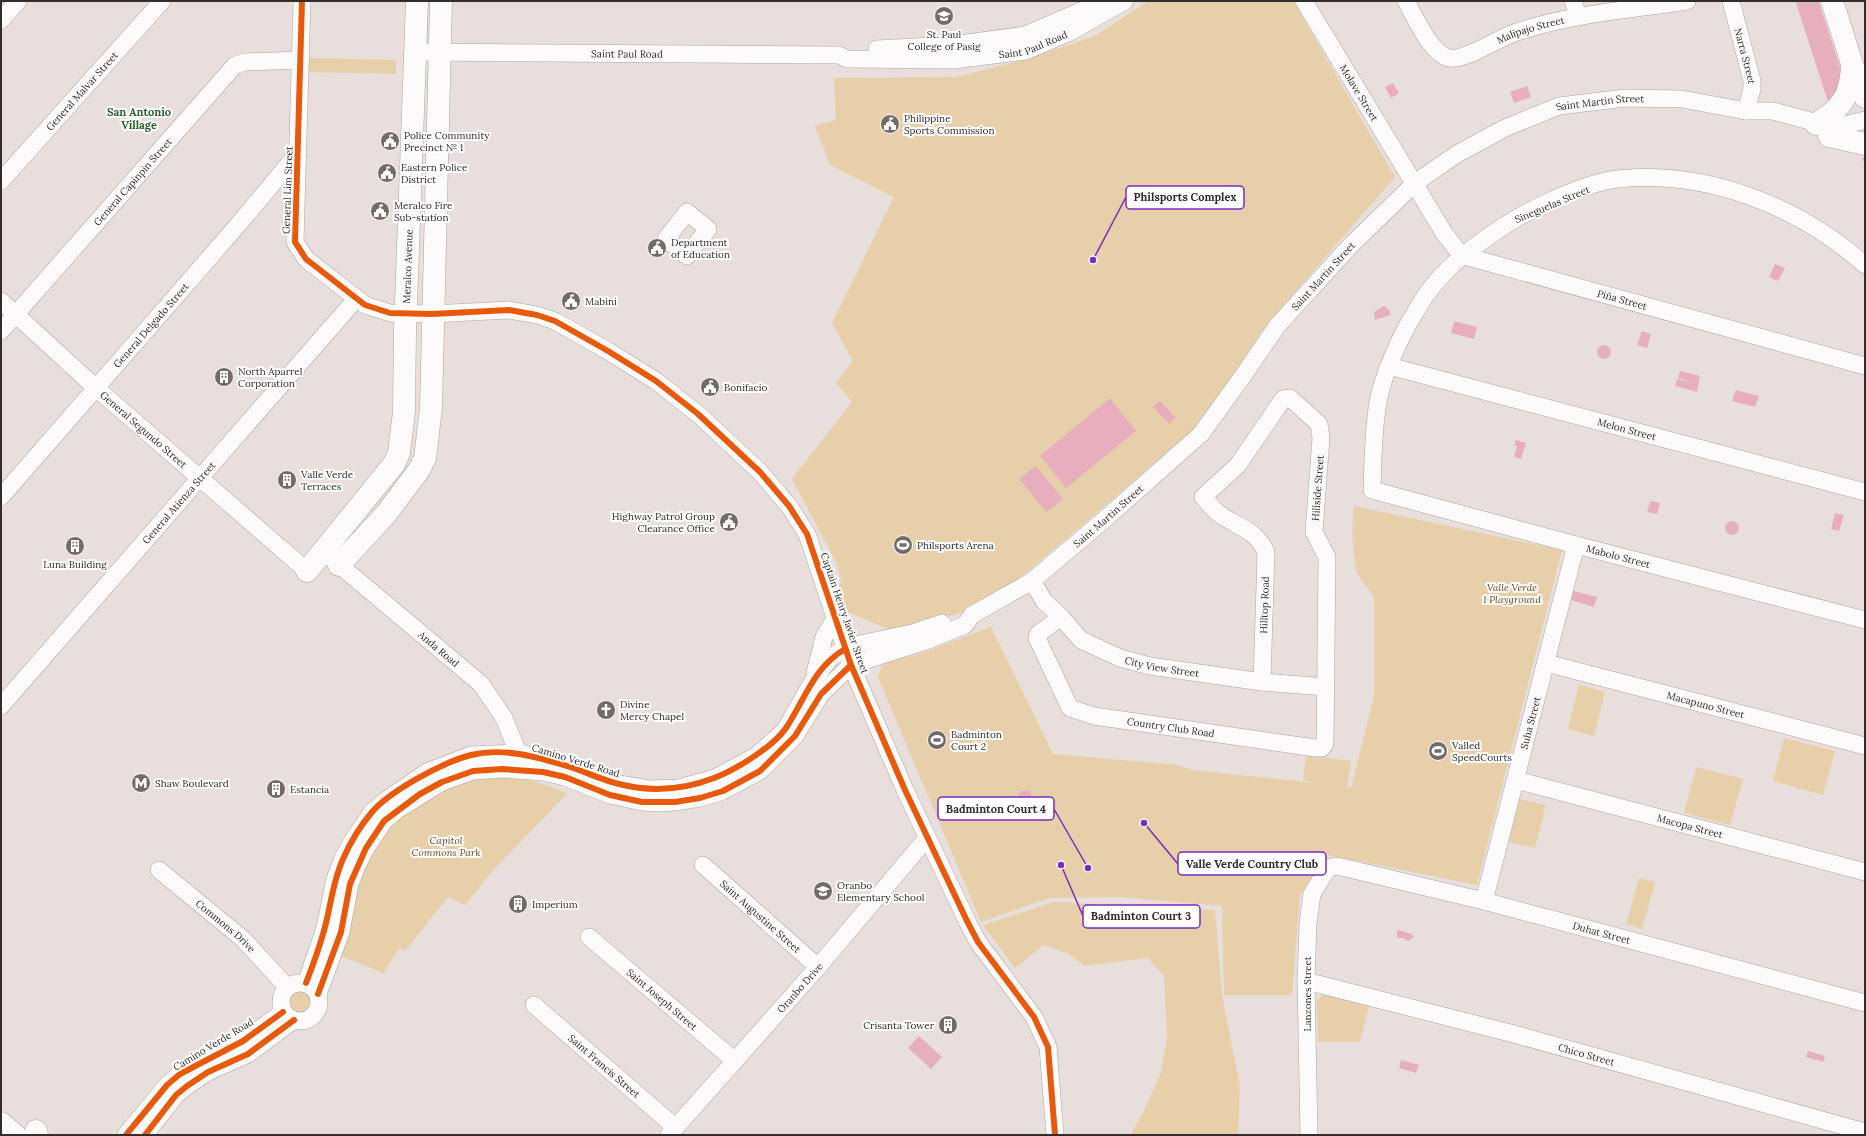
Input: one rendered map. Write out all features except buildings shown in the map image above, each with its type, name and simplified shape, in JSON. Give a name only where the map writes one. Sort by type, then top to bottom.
[{"type":"main road","name":"Meralco Avenue","points":[[307,571],[394,464],[399,453],[404,412],[417,1]]},
{"type":"main road","points":[[339,565],[386,514],[419,470],[425,458],[430,413],[432,314],[437,199],[441,1]]},
{"type":"main road","points":[[1832,1],[1852,64],[1865,97]]},
{"type":"main road","points":[[1852,64],[1849,88],[1843,101],[1832,113],[1823,130],[1865,144]]},
{"type":"main road","points":[[410,199],[437,199]]},
{"type":"main road","points":[[404,412],[430,413]]},
{"type":"main road","points":[[1,1123],[32,1134]]},
{"type":"street","points":[[1,20],[18,1]]},
{"type":"street","name":"General Malvar Street","points":[[1,181],[162,1]]},
{"type":"street","name":"General Lim Street","points":[[302,1],[295,242],[306,259],[364,305],[390,313],[406,313]]},
{"type":"street","name":"Saint Paul Road","points":[[839,55],[847,49],[952,45],[1025,35],[1104,1]]},
{"type":"street","name":"Saint Paul Road","points":[[416,52],[839,55],[847,59],[954,60],[1026,51],[1070,32],[1125,1]]},
{"type":"street","name":"Molave Street","points":[[1304,1],[1415,183]]},
{"type":"street","name":"Malipajo Street","points":[[1406,1],[1434,49],[1448,58],[1460,58],[1506,36],[1539,24],[1687,1]]},
{"type":"street","points":[[1573,1],[1578,17]]},
{"type":"street","name":"Narra Street","points":[[1731,1],[1752,81],[1750,111]]},
{"type":"street","name":"General Capinpin Street","points":[[1,331],[235,65],[245,62],[301,60]]},
{"type":"street","name":"Saint Martin Street","points":[[851,665],[923,642],[965,625],[972,615],[1032,581],[1201,434],[1245,374],[1277,326],[1352,244],[1415,183],[1457,154],[1505,128],[1559,106],[1599,100],[1652,97],[1682,99],[1750,111],[1773,111],[1823,130],[1846,135],[1865,131]]},
{"type":"street","name":"Saint Martin Street","points":[[1823,130],[1865,120]]},
{"type":"street","name":"General Delgado Street","points":[[1,497],[237,226],[298,153]]},
{"type":"street","name":"Sineguelas Street","points":[[1372,490],[1378,401],[1390,366],[1416,310],[1436,281],[1461,255],[1513,220],[1577,190],[1616,179],[1657,177],[1696,181],[1727,189],[1769,203],[1847,249],[1865,265]]},
{"type":"street","points":[[1415,183],[1444,233],[1461,255]]},
{"type":"street","name":"Piña Street","points":[[1461,255],[1865,366]]},
{"type":"street","name":"General Atienza Street","points":[[1,706],[356,299]]},
{"type":"street","name":"General Segundo Street","points":[[1,301],[16,313],[96,388],[307,571]]},
{"type":"street","name":"Captain Henry Javier Street","points":[[406,313],[432,314],[509,310],[537,315],[555,321],[656,381],[698,414],[760,472],[789,506],[807,534],[851,665],[927,838],[978,942],[1034,1017],[1048,1047],[1055,1135]]},
{"type":"street","name":"Melon Street","points":[[1390,366],[1865,492]]},
{"type":"street","name":"Hillside Street","points":[[1253,533],[1218,513],[1203,497],[1238,465],[1283,399],[1286,397],[1290,398],[1319,424],[1321,438],[1314,532],[1327,557],[1325,687]]},
{"type":"street","name":"Mabolo Street","points":[[1372,490],[1865,620]]},
{"type":"street","name":"Hilltop Road","points":[[1253,533],[1261,542],[1266,552],[1262,682]]},
{"type":"street","name":"Suha Street","points":[[1484,901],[1576,545]]},
{"type":"street","name":"Anda Road","points":[[323,551],[481,684],[504,718],[525,770]]},
{"type":"street","name":"City View Street","points":[[1032,581],[1044,601],[1061,617],[1081,640],[1120,658],[1150,666],[1262,682],[1325,687]]},
{"type":"street","name":"Saint Martin Street","points":[[845,649],[912,632],[962,615],[972,615]]},
{"type":"street","name":"Country Club Road","points":[[1061,617],[1038,634],[1038,642],[1070,708],[1094,716],[1322,748],[1325,744],[1325,687]]},
{"type":"street","points":[[813,681],[824,637],[835,619]]},
{"type":"street","name":"Camino Verde Road","points":[[312,989],[335,879],[343,858],[372,812],[386,800],[426,772],[471,755],[518,753],[572,767],[619,784],[649,789],[679,788],[715,778],[756,756],[785,730],[813,681],[832,657],[845,649]]},
{"type":"street","name":"Macapuno Street","points":[[1546,663],[1865,746]]},
{"type":"street","name":"Camino Verde Road","points":[[312,989],[341,932],[352,878],[366,848],[384,821],[414,798],[442,782],[473,771],[502,769],[544,772],[565,777],[610,795],[642,802],[675,802],[700,798],[723,791],[760,771],[795,736],[821,694],[851,665]]},
{"type":"street","name":"Macopa Street","points":[[1516,780],[1865,872]]},
{"type":"street","name":"Oranbo Drive","points":[[672,1131],[818,967],[927,838]]},
{"type":"street","name":"Saint Augustine Street","points":[[703,865],[818,967]]},
{"type":"street","name":"Duhat Street","points":[[1337,866],[1484,901],[1865,1003]]},
{"type":"street","name":"Lanzones Street","points":[[1309,1135],[1306,981],[1308,923],[1312,894],[1328,868],[1337,866]]},
{"type":"street","name":"Commons Drive","points":[[159,870],[243,939],[288,987]]},
{"type":"street","name":"Saint Joseph Street","points":[[589,937],[735,1061]]},
{"type":"street","name":"Chico Street","points":[[1306,981],[1514,1034],[1865,1132]]},
{"type":"street","points":[[296,983],[312,989],[320,1005],[315,1016],[305,1021],[289,1016],[281,999],[288,987],[296,983]]},
{"type":"street","name":"Saint Francis Street","points":[[534,1005],[672,1131]]},
{"type":"street","points":[[145,1135],[176,1095],[208,1072],[248,1054],[289,1016]]},
{"type":"street","name":"Camino Verde Road","points":[[126,1135],[167,1085],[180,1074],[289,1016]]},
{"type":"green space","points":[[1148,1],[1293,1],[1395,177],[1263,329],[1202,422],[1031,569],[991,599],[960,613],[897,633],[834,606],[841,579],[836,562],[792,479],[852,402],[836,383],[853,361],[832,323],[894,197],[830,165],[815,126],[836,120],[834,78],[956,77],[1023,60],[1095,36]]},
{"type":"green space","points":[[309,58],[396,60],[396,74],[309,72]]},
{"type":"green space","name":"Valle Verde 1 Playground","points":[[1354,506],[1562,550],[1477,885],[1327,855],[1300,895],[1292,995],[1224,995],[1222,906],[1120,897],[1050,898],[981,922],[878,677],[882,665],[891,659],[913,656],[991,627],[1053,754],[1178,765],[1192,770],[1315,783],[1303,780],[1306,755],[1351,761],[1347,787],[1342,786],[1351,788],[1374,696],[1374,597],[1356,572],[1352,534]]},
{"type":"green space","points":[[1579,685],[1605,692],[1594,736],[1568,729]]},
{"type":"green space","points":[[1784,738],[1835,751],[1823,795],[1773,781]]},
{"type":"green space","points":[[1696,767],[1743,779],[1730,825],[1684,813]]},
{"type":"green space","name":"Capitol Commons Park","points":[[503,776],[536,782],[567,794],[494,869],[465,905],[448,897],[405,951],[400,948],[383,973],[341,956],[357,881],[365,862],[387,829],[418,803],[435,793],[473,779]]},
{"type":"green space","points":[[1520,799],[1546,805],[1535,848],[1508,842]]},
{"type":"green space","points":[[1639,878],[1655,882],[1642,929],[1626,924]]},
{"type":"green space","points":[[1053,902],[1215,910],[1222,995],[1240,1087],[1238,1135],[1130,1135],[1143,1113],[1161,1073],[1167,1037],[1164,976],[1148,958],[1084,966],[1069,954],[1044,945],[1015,968],[983,925]]},
{"type":"green space","points":[[301,990],[310,994],[314,1003],[310,1012],[301,1016],[292,1012],[288,1003],[292,994]]},
{"type":"green space","points":[[1324,994],[1369,1006],[1360,1042],[1318,1042],[1317,1000]]},
{"type":"shaded area","points":[[1393,83],[1399,93],[1391,98],[1385,87]]},
{"type":"shaded area","points":[[1527,86],[1531,97],[1514,103],[1510,92]]},
{"type":"shaded area","points":[[1775,264],[1785,268],[1778,281],[1769,277]]},
{"type":"shaded area","points":[[1384,306],[1390,311],[1390,315],[1375,320],[1374,312]]},
{"type":"shaded area","points":[[1454,321],[1477,327],[1474,339],[1451,333]]},
{"type":"shaded area","points":[[1642,331],[1651,334],[1647,348],[1637,345]]},
{"type":"shaded area","points":[[1601,345],[1607,345],[1611,349],[1611,355],[1607,359],[1601,359],[1597,355],[1597,349]]},
{"type":"shaded area","points":[[1680,371],[1700,376],[1697,392],[1675,386],[1677,379],[1698,384],[1678,378]]},
{"type":"shaded area","points":[[1736,390],[1759,396],[1755,407],[1732,401]]},
{"type":"shaded area","points":[[1110,398],[1136,431],[1066,488],[1040,456]]},
{"type":"shaded area","points":[[1160,401],[1176,418],[1169,424],[1153,407]]},
{"type":"shaded area","points":[[1516,440],[1526,443],[1521,459],[1514,457],[1517,446],[1514,445]]},
{"type":"shaded area","points":[[1036,466],[1063,499],[1046,512],[1019,479]]},
{"type":"shaded area","points":[[1650,501],[1660,503],[1657,514],[1647,512]]},
{"type":"shaded area","points":[[1835,513],[1844,515],[1839,531],[1831,529]]},
{"type":"shaded area","points":[[1729,521],[1735,521],[1739,525],[1739,531],[1735,535],[1729,535],[1725,531],[1725,525]]},
{"type":"shaded area","points":[[1574,591],[1597,597],[1594,607],[1571,600]]},
{"type":"shaded area","points":[[1021,791],[1030,791],[1033,799],[1032,811],[1022,811],[1017,800]]},
{"type":"shaded area","points":[[1399,930],[1412,934],[1414,937],[1408,941],[1403,938],[1397,938],[1397,931]]},
{"type":"shaded area","points":[[919,1036],[942,1057],[931,1069],[908,1048]]},
{"type":"shaded area","points":[[1808,1051],[1825,1056],[1823,1062],[1806,1057]]},
{"type":"shaded area","points":[[1401,1060],[1419,1065],[1416,1073],[1399,1068]]},
{"type":"waterway","points":[[1807,1],[1837,94]]},
{"type":"cycle path","points":[[302,1],[295,242],[306,259],[365,305],[390,313],[432,314],[509,310],[537,315],[555,321],[608,351],[656,381],[698,414],[760,472],[789,506],[807,534],[851,665],[905,790],[967,921],[978,942],[1034,1017],[1048,1047],[1055,1135]]},
{"type":"cycle path","points":[[306,983],[321,941],[337,876],[352,841],[372,812],[405,786],[433,770],[460,759],[471,755],[496,752],[521,754],[546,760],[631,787],[655,789],[678,787],[702,782],[732,769],[753,757],[772,743],[786,728],[818,674],[834,656],[845,649]]},
{"type":"cycle path","points":[[318,994],[341,932],[350,884],[366,848],[384,821],[420,794],[442,782],[473,771],[502,769],[543,772],[565,777],[610,795],[642,802],[675,802],[700,798],[723,791],[760,771],[795,736],[821,694],[851,665]]},
{"type":"cycle path","points":[[126,1135],[167,1085],[180,1074],[243,1041],[283,1012]]},
{"type":"cycle path","points":[[145,1135],[176,1095],[187,1086],[208,1072],[248,1054],[294,1020]]},
{"type":"place","name":"St. Paul College of Pasig","points":[[944,16]]},
{"type":"place","name":"Philippine Sports Commission","points":[[890,124]]},
{"type":"place","name":"Police Community Precinct № 1","points":[[390,141]]},
{"type":"place","name":"Eastern Police District","points":[[387,173]]},
{"type":"place","name":"Meralco Fire Sub-station","points":[[380,211]]},
{"type":"place","name":"Department of Education","points":[[657,248]]},
{"type":"place","name":"Philsports Complex","points":[[1093,260]]},
{"type":"place","name":"Mabini","points":[[571,301]]},
{"type":"place","name":"North Aparrel Corporation","points":[[224,377]]},
{"type":"place","name":"Bonifacio","points":[[710,387]]},
{"type":"place","name":"Valle Verde Terraces","points":[[287,480]]},
{"type":"place","name":"Highway Patrol Group Clearance Office","points":[[729,522]]},
{"type":"place","name":"Philsports Arena","points":[[903,545]]},
{"type":"place","name":"Luna Building","points":[[75,546]]},
{"type":"place","name":"Divine Mercy Chapel","points":[[606,710]]},
{"type":"place","name":"Badminton Court 2","points":[[937,740]]},
{"type":"place","name":"Valled SpeedCourts","points":[[1438,751]]},
{"type":"place","name":"Shaw Boulevard","points":[[141,783]]},
{"type":"place","name":"Estancia","points":[[276,789]]},
{"type":"place","name":"Valle Verde Country Club","points":[[1144,823]]},
{"type":"place","name":"Badminton Court 3","points":[[1061,865]]},
{"type":"place","name":"Badminton Court 4","points":[[1088,868]]},
{"type":"place","name":"Oranbo Elementary School","points":[[823,891]]},
{"type":"place","name":"Imperium","points":[[518,904]]},
{"type":"place","name":"Crisanta Tower","points":[[948,1025]]},
{"type":"district","name":"San Antonio Village","points":[[139,118]]}]
